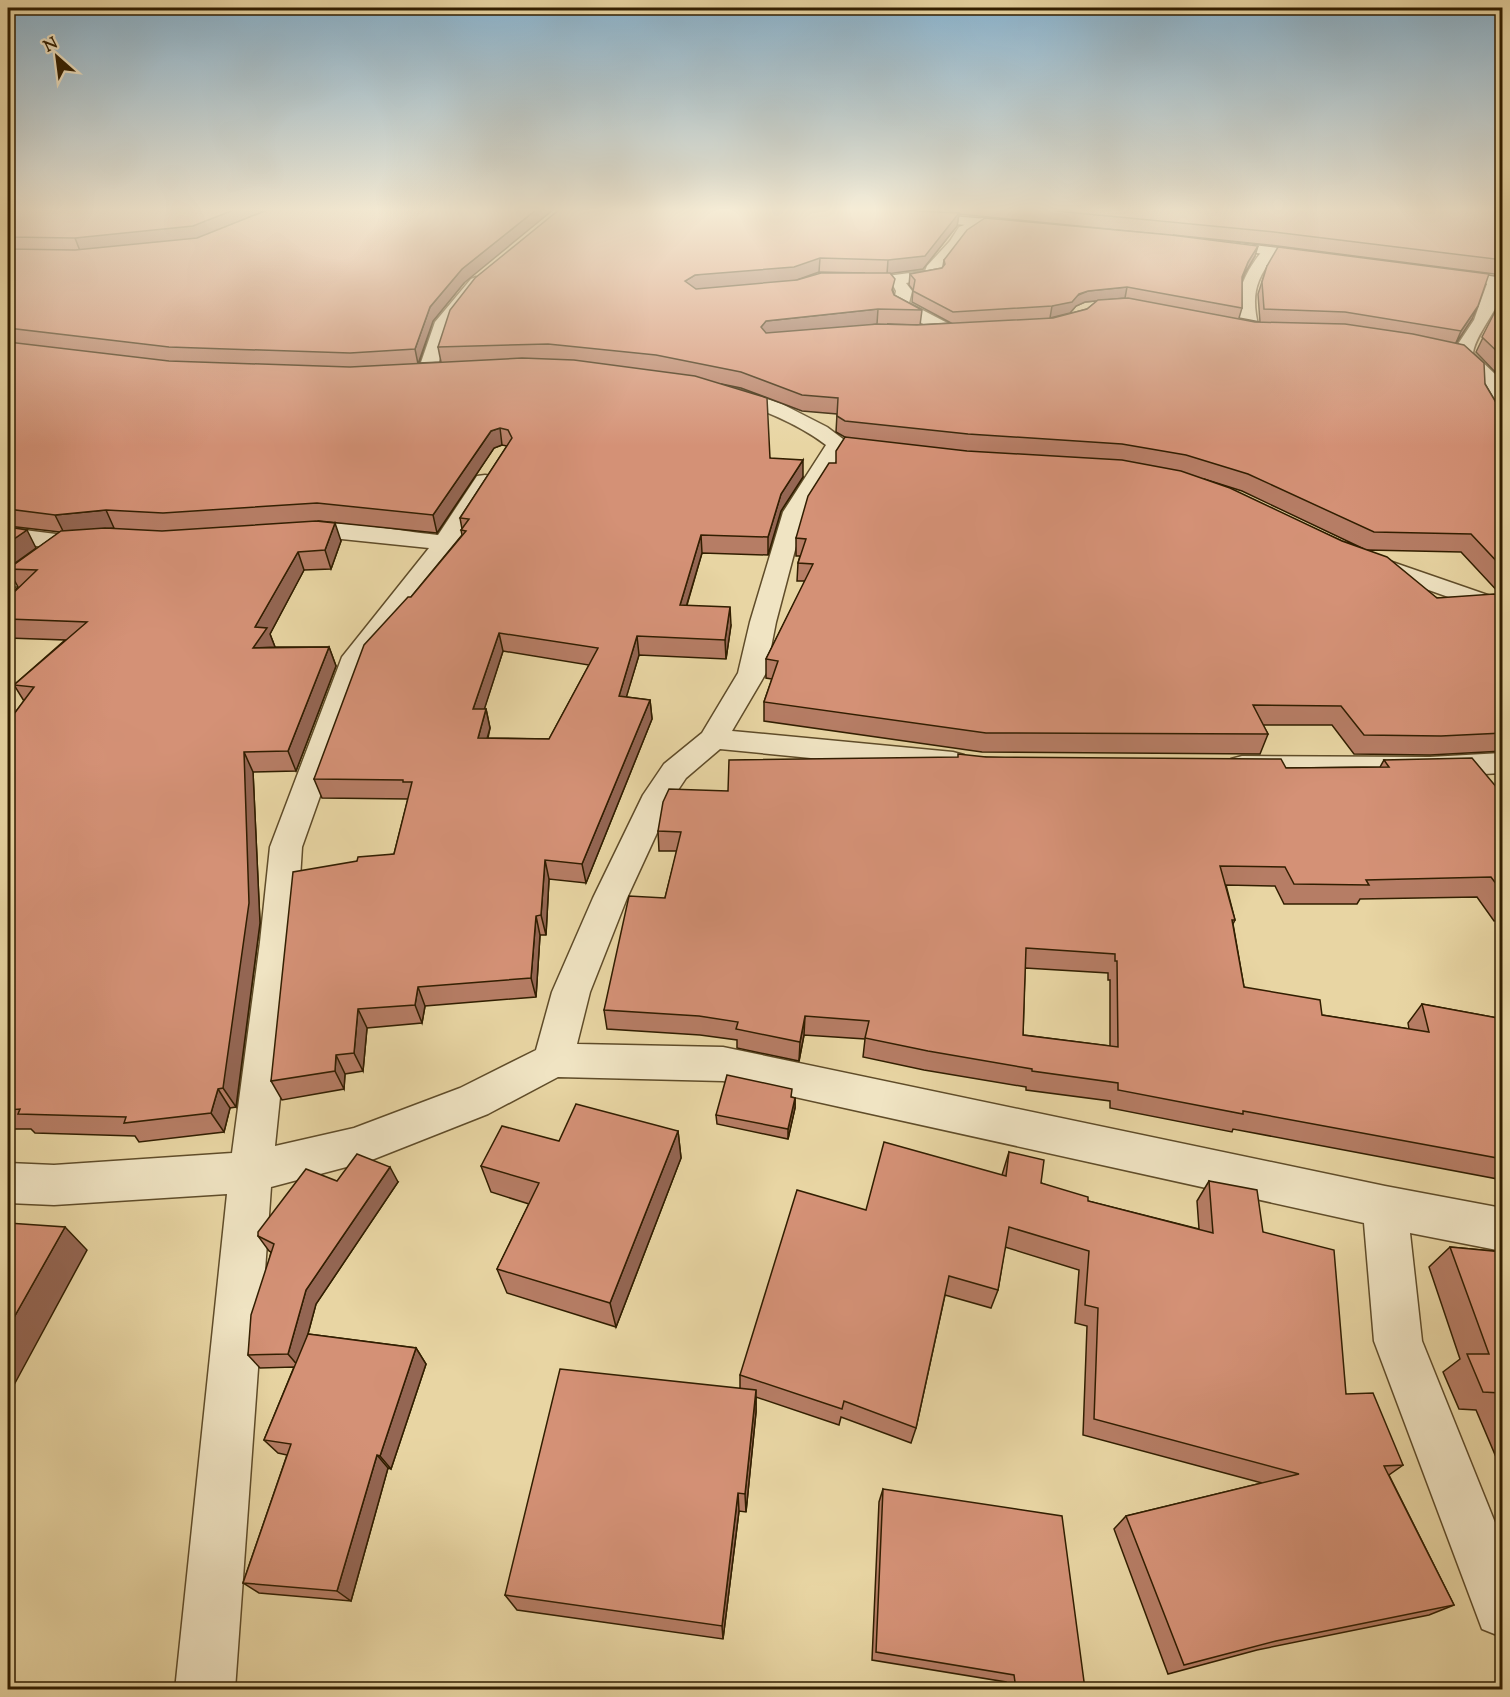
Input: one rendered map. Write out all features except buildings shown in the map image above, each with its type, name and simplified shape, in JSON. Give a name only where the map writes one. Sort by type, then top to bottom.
[{"type":"street","points":[[427,371],[444,322],[470,288]]},
{"type":"street","points":[[901,288],[904,291],[901,305],[949,331]]},
{"type":"street","points":[[1229,325],[1257,329],[1246,311],[1248,288]]},
{"type":"street","points":[[1464,354],[1465,347],[1482,320],[1496,288]]},
{"type":"street","points":[[915,333],[969,330]]},
{"type":"street","points":[[1429,346],[1464,354],[1488,376],[1503,422]]},
{"type":"street","points":[[406,372],[448,370]]},
{"type":"street","points":[[707,386],[775,408],[820,431],[837,444],[907,452]]},
{"type":"street","points":[[553,1060],[571,992],[610,898],[659,795],[675,771],[713,739],[752,673],[763,621],[794,512],[837,444]]},
{"type":"street","points":[[205,1689],[251,1172],[278,942],[286,847],[356,657],[444,543],[503,453]]},
{"type":"street","points":[[275,534],[322,531],[444,543]]},
{"type":"street","points":[[8,535],[64,542],[114,537]]},
{"type":"street","points":[[8,581],[64,542]]},
{"type":"street","points":[[1354,556],[1503,608]]},
{"type":"street","points":[[713,739],[982,764]]},
{"type":"street","points":[[1218,766],[1430,767],[1503,763]]},
{"type":"street","points":[[1469,765],[1492,793]]},
{"type":"street","points":[[8,1183],[54,1185],[251,1172],[354,1147],[474,1101],[553,1060],[723,1064],[1385,1207],[1503,1229]]},
{"type":"street","points":[[1385,1207],[1398,1341],[1503,1609]]}]
